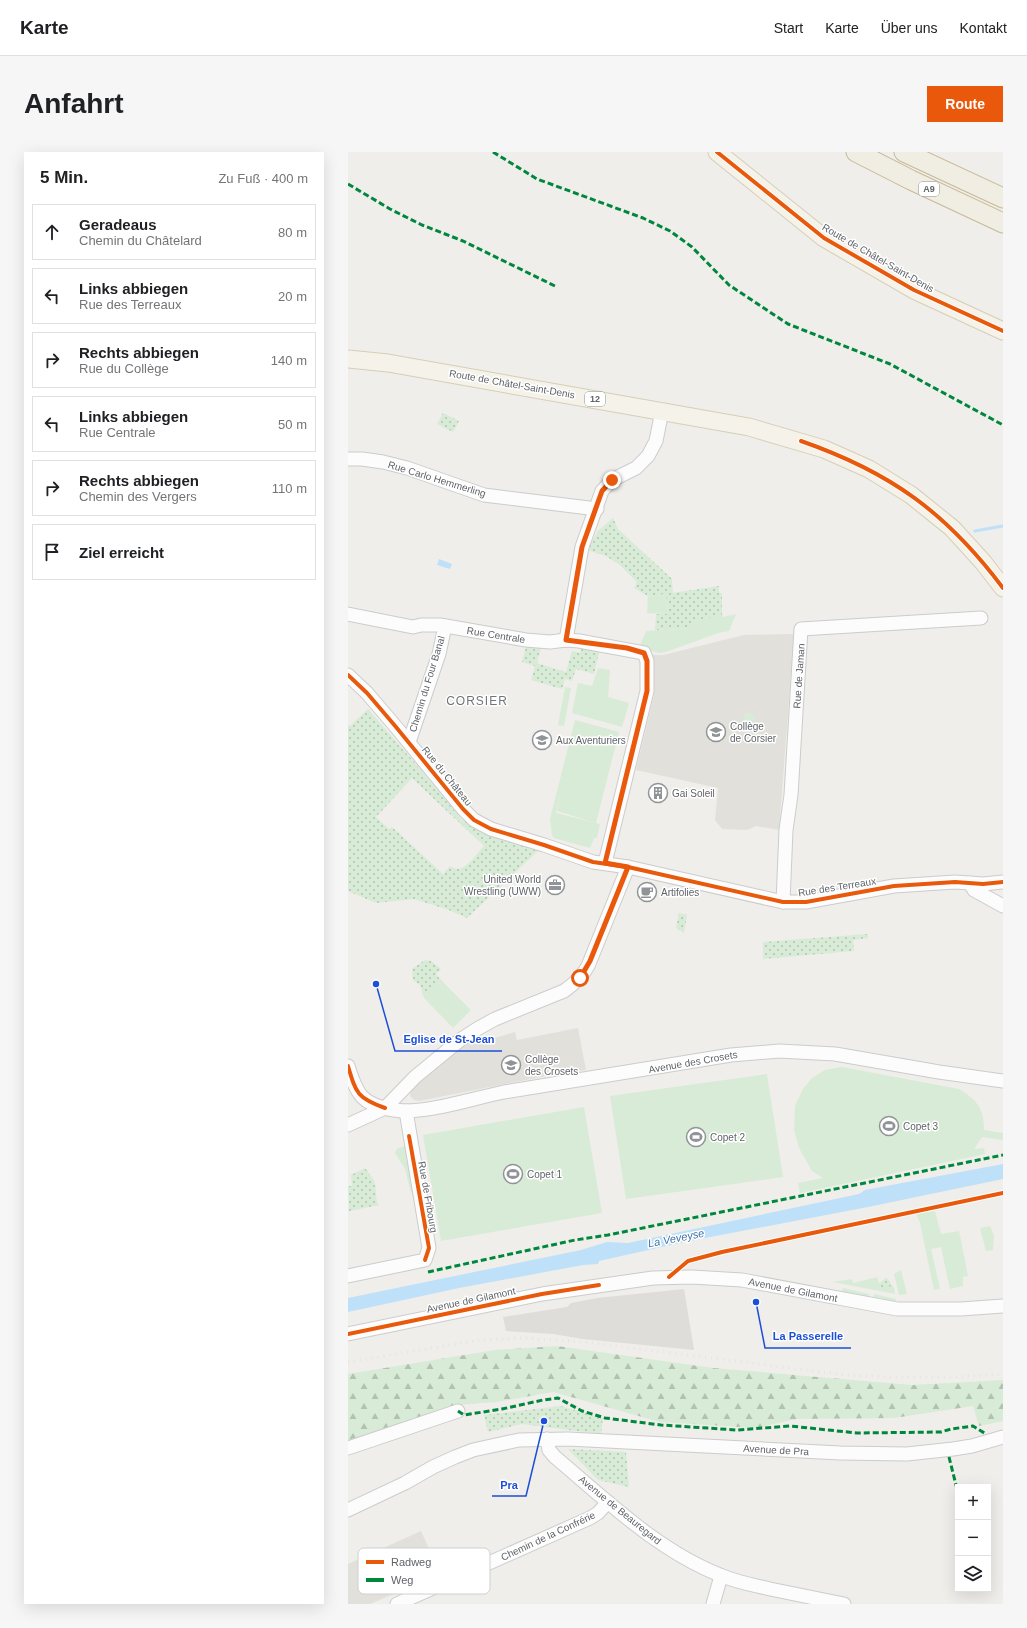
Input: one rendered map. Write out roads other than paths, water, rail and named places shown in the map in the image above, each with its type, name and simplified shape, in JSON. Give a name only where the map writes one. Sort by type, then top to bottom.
[{"type":"highway","name":"A9","points":[[856,152],[918,184],[1003,223]]},
{"type":"highway","name":"A9","points":[[904,152],[1003,198]]},
{"type":"main road","name":"Route de Châtel-Saint-Denis","points":[[717,152],[824,238],[914,290],[1003,331]]},
{"type":"main road","name":"Route de Châtel-Saint-Denis","points":[[348,359],[396,364],[754,428],[824,449],[869,469],[911,495],[952,528],[983,562],[1003,588]]},
{"type":"street","points":[[572,641],[582,547],[597,509],[602,491],[612,480],[636,468],[648,456],[656,441],[662,411]]},
{"type":"street","name":"Rue Carlo Hemmerling","points":[[348,459],[383,462],[407,468],[484,495],[597,509]]},
{"type":"street","name":"Rue Centrale","points":[[348,614],[413,627],[421,624],[445,626],[526,640],[550,642],[572,641],[644,653],[647,661],[647,691],[605,863]]},
{"type":"street","name":"Rue de Jaman","points":[[783,902],[786,830],[790,795],[801,630],[981,618]]},
{"type":"street","name":"Chemin du Four Banal","points":[[409,742],[439,654],[445,626]]},
{"type":"street","name":"Rue du Château","points":[[348,675],[367,693],[409,742],[462,809],[482,825],[588,860],[605,863]]},
{"type":"street","name":"Rue des Terreaux","points":[[605,863],[783,902],[806,902],[894,886],[955,882],[1003,882]]},
{"type":"street","points":[[348,1125],[385,1108],[426,1069],[460,1040],[477,1029],[495,1019],[564,991],[580,978],[590,961],[628,867]]},
{"type":"street","points":[[970,883],[974,890],[1003,906]]},
{"type":"street","name":"Avenue des Crosets","points":[[385,1108],[406,1111],[424,1109],[506,1092],[731,1054],[754,1052],[836,1054],[939,1072],[1003,1081]]},
{"type":"street","points":[[348,1066],[351,1087],[364,1099],[385,1108]]},
{"type":"street","name":"Rue de Fribourg","points":[[348,1276],[425,1260],[429,1248],[406,1111]]},
{"type":"street","name":"Avenue de Gilamont","points":[[348,1334],[542,1294],[653,1278],[692,1277],[742,1280],[897,1309],[961,1309],[1003,1306]]},
{"type":"street","points":[[348,1448],[458,1411]]},
{"type":"street","name":"Avenue de Pra","points":[[348,1510],[405,1483],[433,1467],[473,1450],[519,1440],[547,1439],[840,1453],[907,1454],[972,1446],[1003,1437]]},
{"type":"street","name":"Avenue de Beauregard","points":[[547,1439],[550,1450],[555,1457],[608,1502],[661,1543],[700,1566],[721,1576],[766,1588],[844,1604]]},
{"type":"street","name":"Chemin de la Confrérie","points":[[490,1563],[590,1518],[598,1513],[608,1502]]},
{"type":"street","points":[[712,1604],[721,1576]]},
{"type":"street","name":"Chemin de la Confrérie","points":[[397,1604],[419,1594]]},
{"type":"water","points":[[439,559],[452,564],[450,569],[437,565]]},
{"type":"water","name":"La Veveyse","points":[[1003,1164],[1003,1179],[868,1207],[684,1242],[599,1261],[598,1264],[583,1265],[459,1288],[348,1312],[348,1298],[581,1250],[607,1242],[628,1243],[859,1194],[865,1190]]},
{"type":"waterway","points":[[975,531],[1003,526]]},
{"type":"railway","points":[[348,1362],[480,1340],[523,1338],[584,1342],[846,1375],[954,1377],[1003,1374]]},
{"type":"place","name":"Collège de Corsier","points":[[716,732]]},
{"type":"place","name":"Aux Aventuriers","points":[[542,740]]},
{"type":"place","name":"Gai Soleil","points":[[658,793]]},
{"type":"place","name":"United World Wrestling (UWW)","points":[[555,885]]},
{"type":"place","name":"Artifolies","points":[[647,892]]},
{"type":"place","name":"Eglise de St-Jean","points":[[376,984]]},
{"type":"place","name":"Collège des Crosets","points":[[511,1065]]},
{"type":"place","name":"Copet 3","points":[[889,1126]]},
{"type":"place","name":"Copet 2","points":[[696,1137]]},
{"type":"place","name":"Copet 1","points":[[513,1174]]},
{"type":"place","name":"La Passerelle","points":[[756,1302]]},
{"type":"place","name":"Pra","points":[[544,1421]]},
{"type":"district","name":"CORSIER","points":[[477,701]]}]
